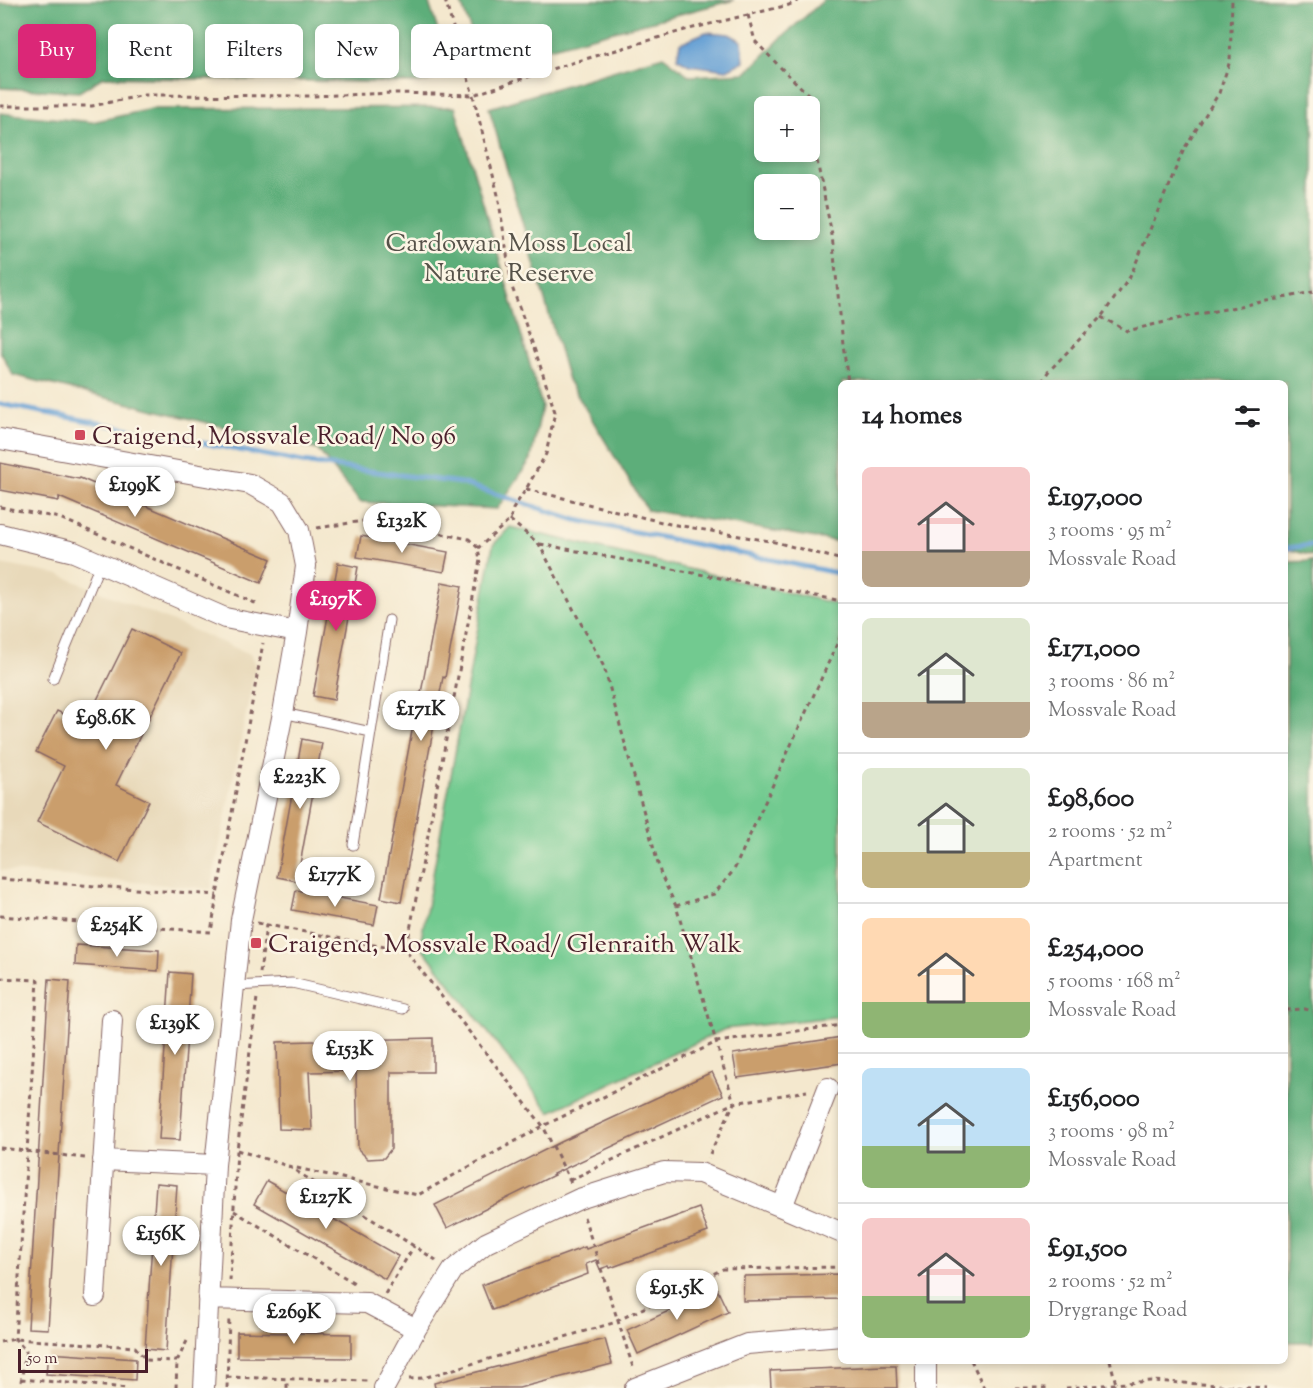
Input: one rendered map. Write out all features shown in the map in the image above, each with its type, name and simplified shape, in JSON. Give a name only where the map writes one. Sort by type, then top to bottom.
[{"type":"street","points":[[0,439],[250,484],[282,502],[299,530],[306,566],[297,632],[241,920],[215,1165],[204,1388]]},
{"type":"street","points":[[0,534],[74,552],[225,618],[297,632]]},
{"type":"street","points":[[95,1296],[112,1020]]},
{"type":"street","points":[[782,1206],[828,1088]]},
{"type":"street","points":[[103,1160],[215,1165]]},
{"type":"street","points":[[386,1385],[416,1329],[453,1270],[486,1243],[579,1199],[664,1172],[700,1173],[838,1231]]},
{"type":"street","points":[[208,1299],[367,1303],[416,1329]]},
{"type":"street","points":[[637,1387],[747,1344],[838,1336]]},
{"type":"street","points":[[926,1364],[926,1388]]},
{"type":"lane","points":[[53,679],[100,564]]},
{"type":"lane","points":[[353,845],[389,620]]},
{"type":"lane","points":[[283,712],[371,732]]},
{"type":"lane","points":[[234,986],[292,982],[403,1009]]},
{"type":"path","points":[[445,0],[473,95],[498,195],[512,287],[555,412],[546,454],[513,509],[510,520],[478,548]]},
{"type":"path","points":[[0,106],[92,106],[145,95],[311,96],[396,93],[473,95],[558,67],[685,30],[789,5],[800,0]]},
{"type":"path","points":[[1043,380],[1048,372],[1101,317],[1130,277],[1184,149],[1219,93],[1230,62],[1232,0]]},
{"type":"path","points":[[748,15],[755,42],[810,96],[817,117],[815,151],[832,235],[848,380]]},
{"type":"path","points":[[1101,317],[1127,332],[1194,315],[1313,292]]},
{"type":"path","points":[[526,489],[670,524],[776,542],[838,559]]},
{"type":"path","points":[[0,507],[60,518],[255,603],[266,626],[211,932],[0,916]]},
{"type":"path","points":[[299,530],[370,520],[469,540],[478,548],[480,560],[406,951]]},
{"type":"path","points":[[510,520],[539,544],[604,667],[661,875],[676,906],[717,1042],[734,1103],[700,1173]]},
{"type":"path","points":[[539,544],[838,600]]},
{"type":"path","points":[[676,906],[714,894],[734,870],[838,642]]},
{"type":"path","points":[[0,879],[217,895]]},
{"type":"path","points":[[214,915],[406,951],[543,1126],[579,1199],[637,1387]]},
{"type":"path","points":[[227,1388],[237,1150],[266,925]]},
{"type":"path","points":[[0,978],[38,980],[15,1339],[26,1352],[20,1388]]},
{"type":"path","points":[[1288,1010],[1313,1011]]},
{"type":"path","points":[[237,1150],[288,1166],[418,1195],[543,1126],[717,1042],[838,1026]]},
{"type":"path","points":[[570,1180],[734,1103],[828,1088]]},
{"type":"path","points":[[0,1148],[103,1160]]},
{"type":"path","points":[[288,1166],[453,1270]]},
{"type":"path","points":[[234,1211],[362,1287]]},
{"type":"path","points":[[382,1299],[414,1246]]},
{"type":"path","points":[[227,1377],[386,1385],[423,1378],[618,1321],[723,1269],[838,1267]]},
{"type":"path","points":[[0,1342],[15,1339],[135,1347],[146,1360],[177,1361]]},
{"type":"path","points":[[973,1364],[984,1388]]},
{"type":"path","points":[[1111,1364],[1116,1384]]},
{"type":"path","points":[[21,1379],[128,1388]]},
{"type":"path","points":[[286,1388],[287,1379]]},
{"type":"path","points":[[1066,1388],[1151,1381],[1266,1388]]},
{"type":"path","points":[[1015,1388],[1050,1388]]},
{"type":"shaded area","points":[[0,564],[60,575],[250,654],[256,664],[211,889],[0,870]]},
{"type":"green space","points":[[51,0],[428,0],[436,24],[411,24],[411,78],[438,78],[420,83],[156,78],[193,78],[193,24],[108,24],[108,77],[103,77],[79,92],[0,88],[0,4]]},
{"type":"green space","points":[[460,0],[734,0],[552,47],[552,24],[468,24]]},
{"type":"green space","points":[[824,0],[1313,0],[1313,556],[1288,550],[1288,380],[838,380],[838,542],[647,510],[568,380],[489,108],[663,56],[690,76],[746,73]]},
{"type":"green space","points":[[455,107],[542,406],[531,459],[497,509],[360,502],[318,450],[13,375],[0,351],[0,113],[92,122],[152,109]]},
{"type":"green space","points":[[510,527],[838,604],[838,1016],[725,1029],[550,1112],[420,945],[493,545]]},
{"type":"green space","points":[[1313,561],[1313,1343],[1288,1342],[1288,562]]},
{"type":"water","points":[[706,32],[729,34],[742,41],[744,61],[727,70],[689,65],[677,58],[680,43]]},
{"type":"building","points":[[0,463],[80,478],[271,559],[261,583],[59,497],[59,501],[0,490]]},
{"type":"building","points":[[361,536],[448,552],[444,572],[357,557]]},
{"type":"building","points":[[338,563],[358,567],[334,700],[313,696]]},
{"type":"building","points":[[442,582],[462,586],[401,902],[381,898]]},
{"type":"building","points":[[132,629],[181,653],[116,785],[149,801],[119,862],[37,822],[64,766],[36,752],[57,711],[85,724]]},
{"type":"building","points":[[302,739],[322,743],[297,881],[277,877]]},
{"type":"building","points":[[296,890],[378,905],[374,925],[292,910]]},
{"type":"building","points":[[76,945],[159,950],[158,971],[75,965]]},
{"type":"building","points":[[170,972],[191,974],[180,1140],[159,1139]]},
{"type":"building","points":[[49,979],[70,981],[48,1329],[28,1328]]},
{"type":"building","points":[[433,1038],[433,1072],[391,1072],[391,1149],[384,1158],[368,1159],[358,1149],[356,1071],[309,1072],[312,1130],[279,1129],[277,1042]]},
{"type":"building","points":[[838,1038],[838,1064],[737,1078],[733,1054]]},
{"type":"building","points":[[712,1072],[723,1095],[553,1174],[447,1228],[435,1205],[561,1142]]},
{"type":"building","points":[[267,1181],[398,1256],[385,1279],[254,1204]]},
{"type":"building","points":[[156,1183],[177,1185],[166,1351],[145,1349]]},
{"type":"building","points":[[699,1208],[708,1232],[610,1268],[609,1266],[600,1269],[596,1260],[586,1264],[588,1274],[492,1310],[482,1285]]},
{"type":"building","points":[[838,1274],[838,1299],[743,1301],[744,1276]]},
{"type":"building","points":[[717,1289],[728,1312],[638,1354],[627,1330]]},
{"type":"building","points":[[237,1332],[351,1334],[351,1358],[237,1357]]},
{"type":"building","points":[[605,1339],[612,1364],[519,1388],[435,1388],[434,1383]]},
{"type":"building","points":[[48,1353],[136,1359],[135,1380],[46,1374]]},
{"type":"building","points":[[896,1366],[897,1388],[771,1388],[770,1371]]},
{"type":"waterway","points":[[0,404],[302,462],[461,483],[576,520],[838,573]]},
{"type":"waterway","points":[[1288,548],[1313,545]]},
{"type":"place","name":"Craigend, Mossvale Road/ No 96","points":[[80,435]]},
{"type":"place","name":"Craigend, Mossvale Road/ Glenraith Walk","points":[[256,943]]},
{"type":"park label","name":"Cardowan Moss Local Nature Reserve","points":[[509,257]]}]
